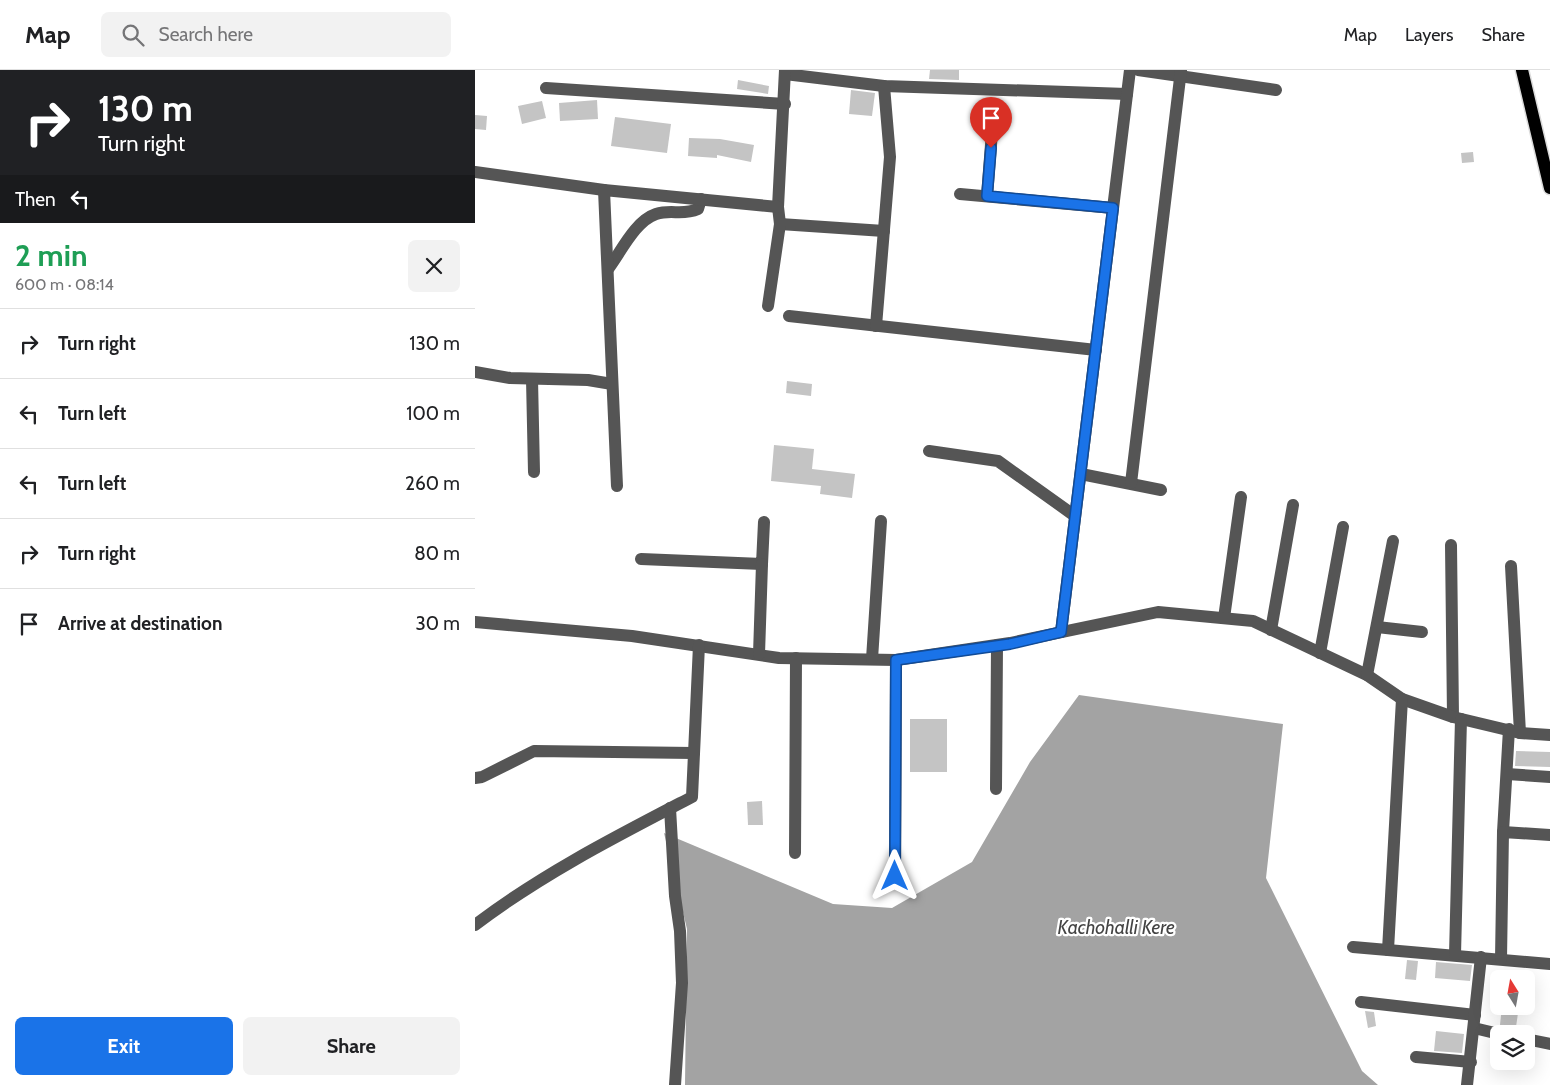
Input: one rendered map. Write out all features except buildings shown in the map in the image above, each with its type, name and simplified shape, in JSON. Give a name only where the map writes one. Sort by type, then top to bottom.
[{"type":"main road","points":[[1522,70],[1550,188]]},
{"type":"street","points":[[1061,632],[1130,70]]},
{"type":"street","points":[[1138,70],[1181,73],[1276,90]]},
{"type":"street","points":[[768,306],[780,224],[778,207],[785,104],[785,72],[884,86],[1127,94]]},
{"type":"street","points":[[1131,483],[1181,73]]},
{"type":"street","points":[[876,326],[890,157],[884,86]]},
{"type":"street","points":[[546,88],[785,104]]},
{"type":"street","points":[[987,196],[992,132]]},
{"type":"street","points":[[475,172],[604,190],[778,207]]},
{"type":"street","points":[[604,190],[617,486]]},
{"type":"street","points":[[959,194],[1113,208]]},
{"type":"street","points":[[607,269],[631,236],[655,214],[670,212],[688,213],[698,209],[701,199]]},
{"type":"street","points":[[780,224],[884,231]]},
{"type":"street","points":[[789,316],[1096,350]]},
{"type":"street","points":[[475,372],[510,378],[588,380],[613,384]]},
{"type":"street","points":[[532,379],[534,472]]},
{"type":"street","points":[[929,451],[998,461],[1075,516]]},
{"type":"street","points":[[1081,474],[1161,490]]},
{"type":"street","points":[[1224,618],[1241,497]]},
{"type":"street","points":[[1271,630],[1293,505]]},
{"type":"street","points":[[872,659],[881,521]]},
{"type":"street","points":[[759,654],[764,522]]},
{"type":"street","points":[[1320,653],[1343,527]]},
{"type":"street","points":[[1367,675],[1393,541]]},
{"type":"street","points":[[1451,544],[1457,718],[1455,955]]},
{"type":"street","points":[[641,559],[761,564]]},
{"type":"street","points":[[1501,959],[1503,832],[1507,774],[1514,731],[1511,566]]},
{"type":"street","points":[[475,622],[699,645],[796,658],[896,660],[997,645],[1158,612],[1253,621],[1367,675],[1402,699],[1457,718],[1514,731],[1550,735]]},
{"type":"street","points":[[1377,626],[1422,632]]},
{"type":"street","points":[[475,925],[515,895],[692,797],[699,645]]},
{"type":"street","points":[[996,789],[997,645]]},
{"type":"street","points":[[795,853],[796,658]]},
{"type":"street","points":[[895,876],[896,660]]},
{"type":"street","points":[[1388,950],[1402,699]]},
{"type":"street","points":[[475,778],[482,777],[533,750],[695,753]]},
{"type":"street","points":[[1507,774],[1550,777]]},
{"type":"street","points":[[671,808],[675,896],[680,931],[682,983],[675,1085]]},
{"type":"street","points":[[1503,832],[1550,835]]},
{"type":"street","points":[[1353,947],[1550,964]]},
{"type":"street","points":[[1467,1085],[1481,957]]},
{"type":"street","points":[[1361,1002],[1475,1014]]},
{"type":"street","points":[[1474,1028],[1490,1032]]},
{"type":"street","points":[[1535,1041],[1550,1044]]},
{"type":"street","points":[[1416,1057],[1471,1062]]},
{"type":"water","name":"Kachohalli Kere","points":[[1079,695],[1283,724],[1266,878],[1362,1071],[1378,1085],[685,1085],[687,929],[664,833],[833,904],[892,908],[972,862],[1030,762]]},
{"type":"route","points":[[895,876],[896,660],[1010,644],[1061,632],[1113,208],[987,196],[991,148]]}]
